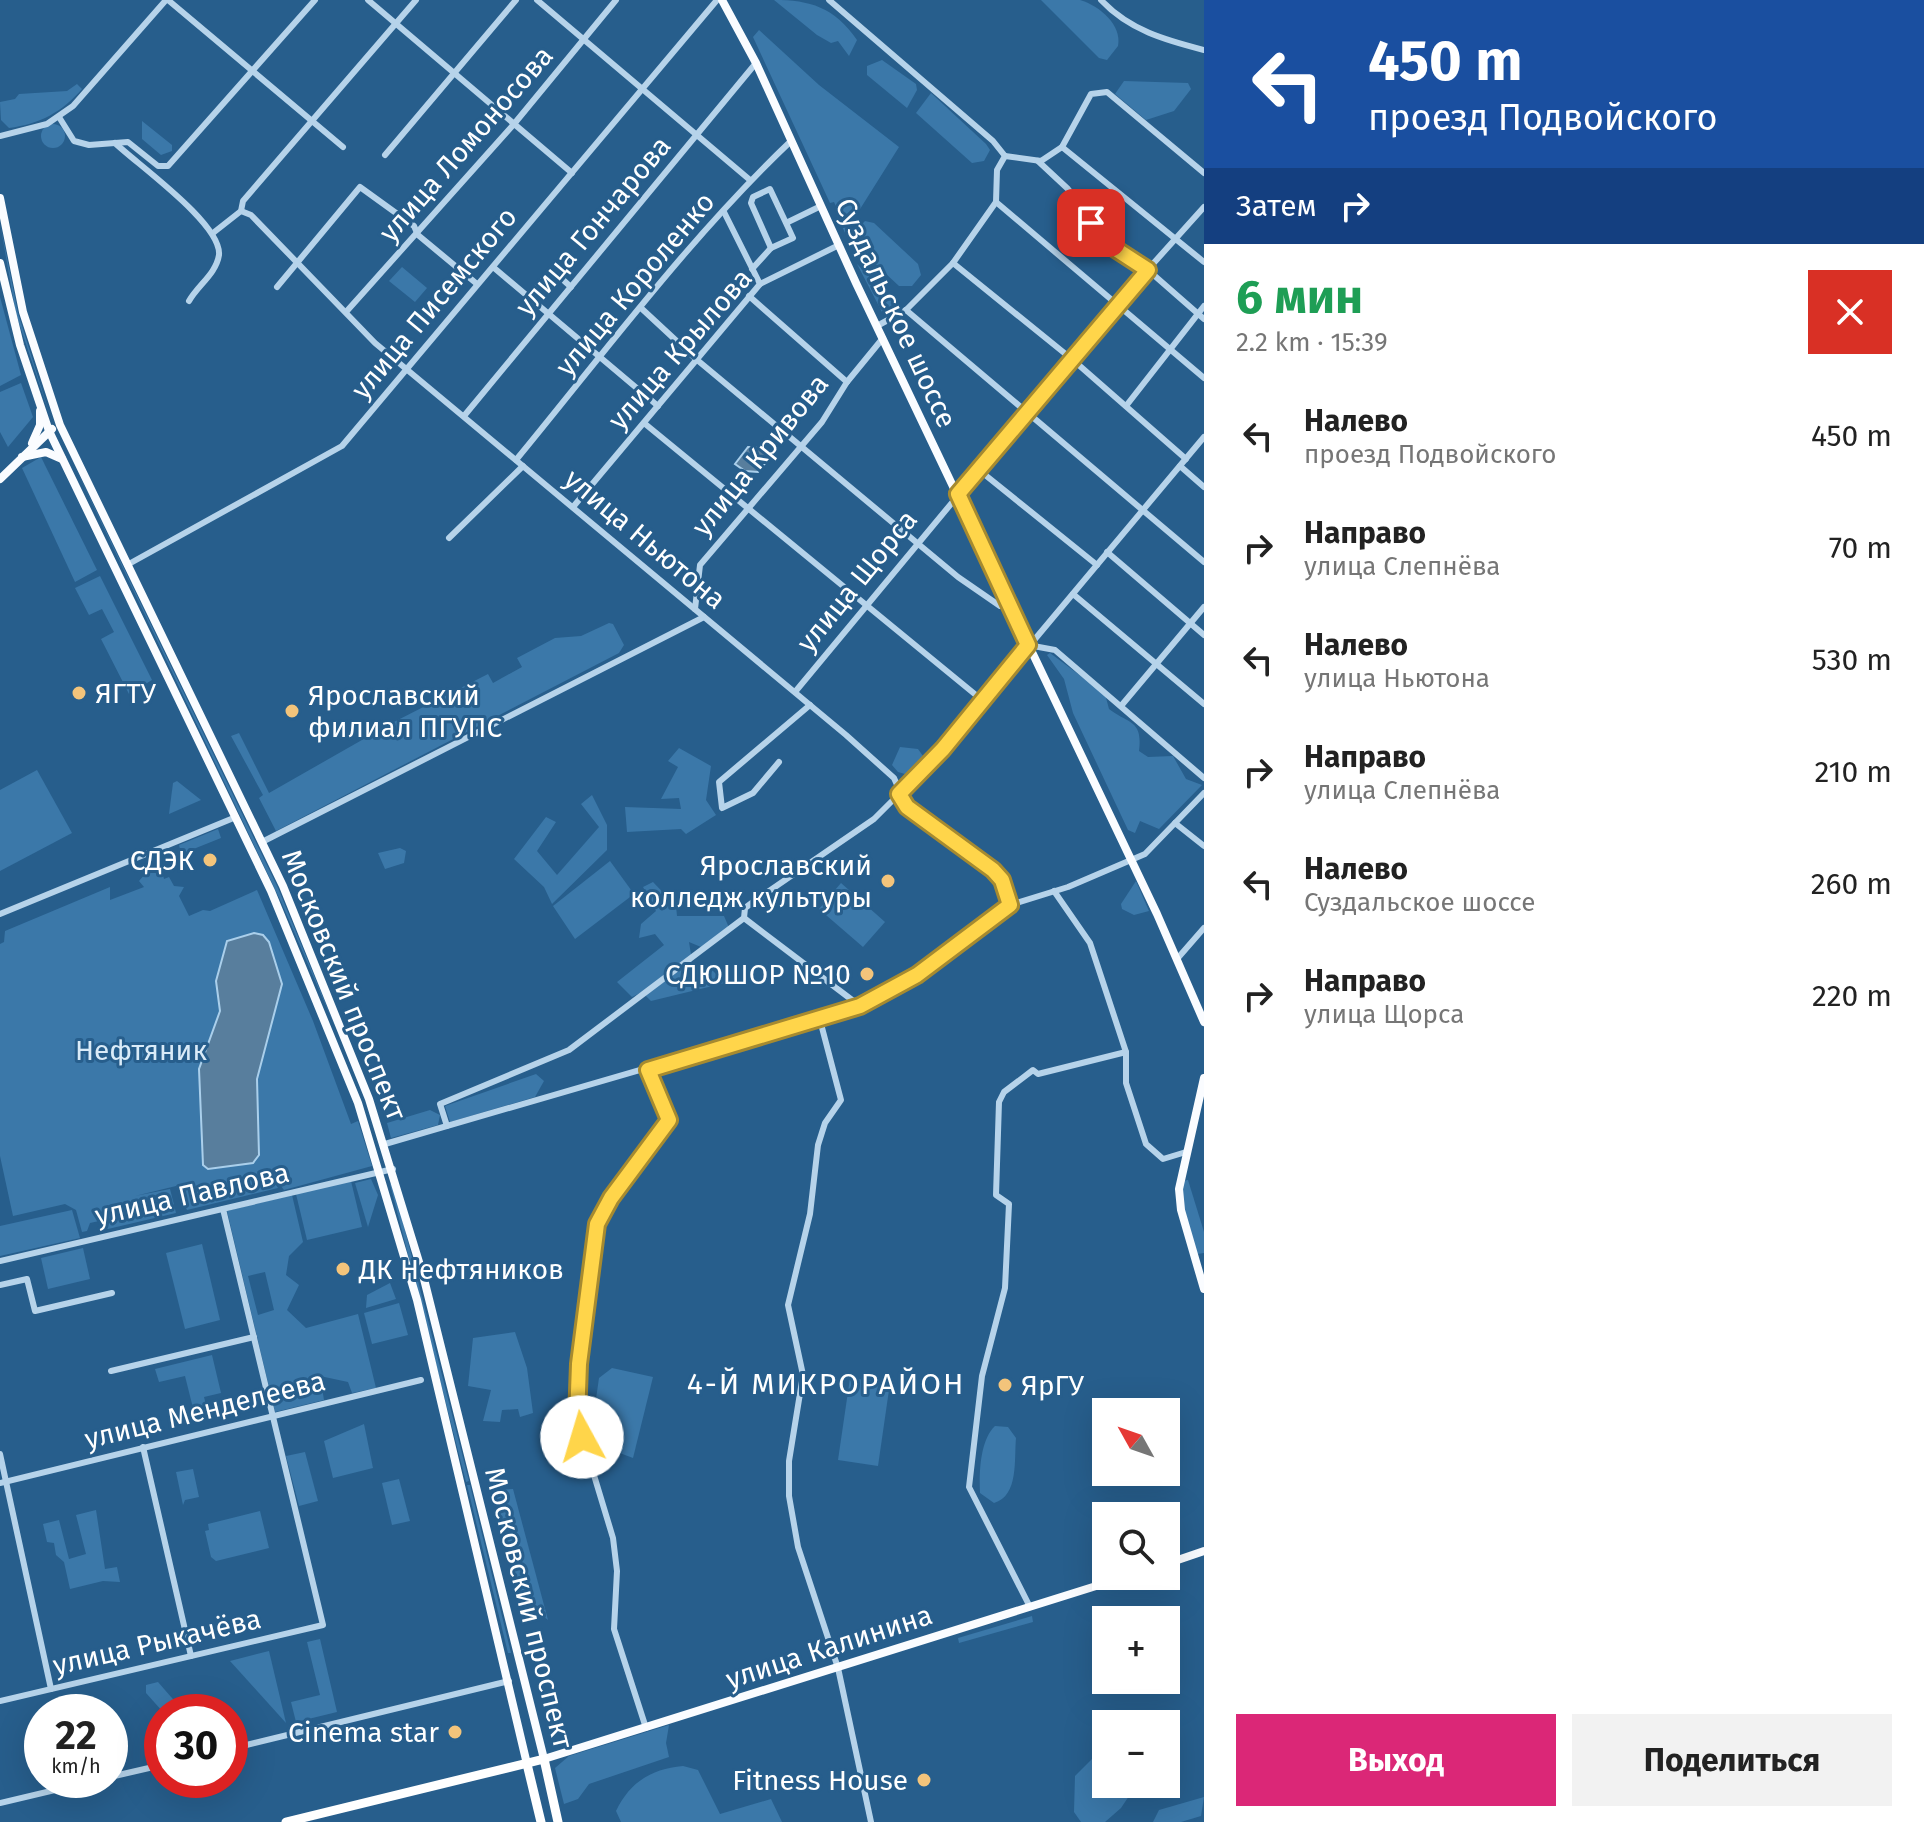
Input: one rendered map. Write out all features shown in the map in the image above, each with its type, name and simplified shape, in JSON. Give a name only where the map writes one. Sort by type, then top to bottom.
[{"type":"highway","points":[[286,1822],[544,1759]]},
{"type":"highway","name":"Московский проспект","points":[[544,1759],[558,1822]]},
{"type":"highway","name":"Московский проспект","points":[[527,1764],[541,1822]]},
{"type":"main road","name":"Суздальское шоссе","points":[[719,0],[756,63],[877,326],[1132,861],[1204,1022]]},
{"type":"main road","name":"Московский проспект","points":[[0,198],[23,312],[60,425],[262,842],[344,1032],[385,1144],[429,1297],[544,1759]]},
{"type":"main road","name":"Московский проспект","points":[[0,263],[15,330],[49,431],[236,817],[333,1037],[381,1172],[417,1300],[527,1764]]},
{"type":"main road","points":[[22,457],[37,434],[39,405]]},
{"type":"main road","points":[[0,479],[49,431],[60,425]]},
{"type":"main road","points":[[22,457],[46,452],[63,459]]},
{"type":"main road","points":[[333,1037],[344,1032]]},
{"type":"main road","points":[[1204,1078],[1179,1189],[1181,1210],[1204,1289]]},
{"type":"main road","points":[[1180,1559],[1204,1551]]},
{"type":"main road","name":"улица Калинина","points":[[544,1759],[1092,1587]]},
{"type":"main road","points":[[504,1659],[516,1656]]},
{"type":"main road","points":[[509,1681],[522,1678]]},
{"type":"street","points":[[0,136],[35,128],[59,117],[82,97],[167,0],[343,147]]},
{"type":"street","points":[[59,117],[74,141],[89,145],[131,143],[158,166],[168,166],[315,0]]},
{"type":"street","points":[[368,0],[572,173]]},
{"type":"street","points":[[213,233],[230,216],[241,211],[243,201],[301,130],[416,0]]},
{"type":"street","points":[[385,155],[516,0]]},
{"type":"street","points":[[537,0],[748,183],[753,197],[751,203],[771,248]]},
{"type":"street","name":"улица Ломоносова","points":[[346,312],[418,235],[616,0]]},
{"type":"street","name":"улица Писемского","points":[[127,565],[342,446],[641,88],[719,0]]},
{"type":"street","points":[[829,0],[993,141],[1005,156],[1038,161],[1068,189],[1114,248],[1148,270],[1201,316]]},
{"type":"street","points":[[1101,0],[1138,29],[1204,50]]},
{"type":"street","name":"улица Гончарова","points":[[464,416],[756,63]]},
{"type":"street","points":[[1038,161],[1062,147],[1091,94],[1107,92],[1204,173]]},
{"type":"street","points":[[301,130],[302,113]]},
{"type":"street","name":"улица Короленко","points":[[516,460],[599,356],[748,183],[791,141]]},
{"type":"street","points":[[115,143],[213,233],[219,253],[216,265],[189,301]]},
{"type":"street","points":[[1062,147],[1204,262]]},
{"type":"street","points":[[877,326],[906,310],[953,263],[996,202],[997,170],[1005,156]]},
{"type":"street","points":[[277,287],[360,187],[414,226],[418,235],[477,284]]},
{"type":"street","points":[[752,269],[771,248],[793,238],[770,189],[753,197]]},
{"type":"street","points":[[996,202],[1204,378]]},
{"type":"street","points":[[786,223],[821,206]]},
{"type":"street","name":"улица Щорса","points":[[795,692],[916,542],[1073,360],[1116,305],[1204,207]]},
{"type":"street","name":"улица Ньютона","points":[[241,211],[251,215],[346,312],[408,369],[894,778],[907,807],[993,870],[1002,880],[1010,905]]},
{"type":"street","points":[[724,212],[760,284]]},
{"type":"street","name":"улица Крылова","points":[[573,507],[760,284],[839,245]]},
{"type":"street","points":[[953,263],[1073,360],[1186,459]]},
{"type":"street","points":[[493,267],[658,406]]},
{"type":"street","points":[[528,297],[552,270],[571,287]]},
{"type":"street","points":[[749,296],[847,382]]},
{"type":"street","points":[[1126,406],[1169,349],[1201,316],[1204,306]]},
{"type":"street","points":[[641,308],[696,359],[916,542],[1000,606],[1009,604]]},
{"type":"street","points":[[906,310],[1025,414],[1204,562]]},
{"type":"street","name":"улица Кривова","points":[[695,609],[700,565],[822,422],[847,382],[883,338]]},
{"type":"street","points":[[644,423],[982,700]]},
{"type":"street","points":[[447,1126],[440,1104],[569,1050],[744,918],[745,908],[874,819],[943,749],[1204,437]]},
{"type":"street","points":[[449,538],[523,466]]},
{"type":"street","points":[[1180,466],[1204,487]]},
{"type":"street","points":[[979,470],[1097,565]]},
{"type":"street","points":[[1107,552],[1204,635]]},
{"type":"street","points":[[1073,594],[1204,704]]},
{"type":"street","points":[[1121,706],[1204,607]]},
{"type":"street","points":[[262,842],[704,617]]},
{"type":"street","points":[[1028,645],[1055,650],[1204,778]]},
{"type":"street","points":[[779,762],[753,793],[722,808],[719,782],[810,705]]},
{"type":"street","points":[[385,1144],[860,1006],[917,975],[1010,905],[1054,891],[1145,854],[1204,793]]},
{"type":"street","points":[[0,914],[236,817]]},
{"type":"street","points":[[1175,823],[1204,846]]},
{"type":"street","points":[[1054,891],[1090,943],[1126,1052],[1126,1083],[1146,1144],[1154,1155],[1163,1159],[1186,1152]]},
{"type":"street","points":[[744,918],[860,1006]]},
{"type":"street","points":[[1177,959],[1204,928]]},
{"type":"street","points":[[820,1020],[841,1100],[825,1123],[818,1145],[810,1214],[788,1305],[803,1375],[789,1461],[789,1496],[798,1547],[838,1668],[871,1822]]},
{"type":"street","points":[[1030,1607],[969,1487],[982,1376],[1005,1288],[1009,1204],[996,1195],[999,1102],[1004,1092],[1033,1070],[1038,1074],[1126,1052]]},
{"type":"street","points":[[646,1728],[614,1629],[617,1571],[613,1538],[577,1419],[579,1364],[597,1224],[611,1198],[669,1120],[648,1070]]},
{"type":"street","name":"улица Павлова","points":[[0,1261],[393,1169]]},
{"type":"street","points":[[223,1209],[272,1416]]},
{"type":"street","points":[[0,1285],[27,1279],[35,1311],[112,1293]]},
{"type":"street","points":[[111,1371],[254,1337]]},
{"type":"street","name":"улица Менделеева","points":[[3,1482],[421,1380]]},
{"type":"street","name":"улица Рыкачёва","points":[[0,1701],[323,1625],[272,1416]]},
{"type":"street","points":[[143,1447],[191,1656]]},
{"type":"street","points":[[0,1454],[3,1482],[51,1689]]},
{"type":"street","points":[[248,1745],[509,1681]]},
{"type":"street","points":[[0,1803],[24,1797]]},
{"type":"green space","points":[[774,0],[810,4],[830,13],[857,40],[849,56],[838,41],[831,43],[817,35]]},
{"type":"green space","points":[[1041,0],[1080,0],[1095,7],[1113,24],[1118,46],[1107,60],[1099,58]]},
{"type":"green space","points":[[759,30],[819,85],[899,147],[845,233],[834,202],[830,203],[753,37]]},
{"type":"green space","points":[[882,60],[916,84],[917,90],[907,108],[867,75],[867,66]]},
{"type":"green space","points":[[1124,81],[1188,83],[1191,89],[1174,111],[1146,120],[1115,94]]},
{"type":"green space","points":[[77,84],[82,89],[50,116],[9,128],[1,120],[0,102],[15,99],[19,94],[67,91]]},
{"type":"green space","points":[[931,93],[986,144],[990,150],[984,161],[972,163],[916,113]]},
{"type":"green space","points":[[142,121],[172,145],[172,151],[161,155],[142,139]]},
{"type":"green space","points":[[53,124],[61,128],[65,136],[61,144],[53,148],[45,144],[41,136],[45,128]]},
{"type":"green space","points":[[865,221],[874,223],[918,264],[921,275],[912,286],[899,286],[856,246],[852,235]]},
{"type":"green space","points":[[0,223],[18,313],[51,419],[16,314]]},
{"type":"green space","points":[[857,264],[895,303],[882,312]]},
{"type":"green space","points":[[402,267],[427,288],[415,302],[389,281]]},
{"type":"green space","points":[[0,297],[21,375],[0,386]]},
{"type":"green space","points":[[21,383],[33,417],[8,447],[0,432],[0,392]]},
{"type":"green space","points":[[41,457],[97,570],[75,582],[22,468]]},
{"type":"green space","points":[[72,461],[278,888],[336,1029],[282,904]]},
{"type":"green space","points":[[100,576],[152,680],[129,694],[101,639],[114,632],[102,609],[89,615],[75,588]]},
{"type":"green space","points":[[613,624],[624,645],[619,653],[276,831],[259,798],[263,795],[231,736],[239,733],[269,793],[390,724],[488,674],[493,683],[522,667],[517,658],[555,638],[581,636]]},
{"type":"green space","points":[[1050,653],[1105,694],[1109,709],[1133,724],[1139,733],[1139,751],[1148,757],[1173,756],[1186,779],[1202,785],[1159,829],[1140,821],[1135,833],[1128,830],[1073,713],[1064,679],[1047,655]]},
{"type":"green space","points":[[900,747],[918,749],[923,756],[912,776],[898,772],[892,765]]},
{"type":"green space","points":[[679,748],[711,766],[706,800],[716,815],[686,834],[681,829],[627,832],[625,807],[681,809],[679,798],[661,799],[678,767],[668,761]]},
{"type":"green space","points":[[37,770],[72,833],[0,871],[0,790]]},
{"type":"green space","points":[[177,781],[201,800],[169,814],[173,783]]},
{"type":"green space","points":[[592,795],[607,825],[607,850],[552,904],[544,887],[514,859],[546,817],[556,822],[537,851],[557,875],[599,827],[581,804]]},
{"type":"green space","points":[[218,829],[221,838],[181,854],[179,845]]},
{"type":"green space","points":[[400,848],[406,851],[404,863],[385,869],[378,853]]},
{"type":"green space","points":[[610,861],[634,894],[575,939],[553,906]]},
{"type":"green space","name":"Нефтяник","points":[[161,868],[164,879],[169,877],[174,886],[184,887],[179,896],[189,916],[203,910],[210,911],[257,890],[313,1021],[351,1124],[358,1121],[372,1166],[284,1190],[275,1178],[261,1175],[274,1181],[278,1188],[187,1210],[176,1186],[135,1196],[170,1189],[176,1213],[108,1229],[102,1228],[99,1221],[90,1223],[87,1231],[82,1232],[76,1210],[65,1204],[13,1216],[0,1156],[0,944],[4,942],[5,931],[110,887],[110,900],[144,887],[139,881],[145,874]]},
{"type":"green space","points":[[1136,881],[1149,911],[1134,915],[1122,909],[1121,904]]},
{"type":"green space","points":[[653,882],[676,906],[677,916],[724,916],[730,930],[701,947],[689,942],[693,967],[706,964],[725,983],[651,1001],[642,992],[632,997],[617,982],[664,945],[655,934],[639,938],[641,924],[656,911],[643,887]]},
{"type":"green space","points":[[841,883],[885,922],[863,947],[819,909]]},
{"type":"green space","points":[[536,1074],[544,1081],[535,1097],[450,1122],[445,1106]]},
{"type":"green space","points":[[430,1110],[440,1115],[438,1125],[391,1138],[387,1123]]},
{"type":"green space","points":[[371,1179],[378,1195],[368,1227],[355,1183]]},
{"type":"green space","points":[[1188,1180],[1204,1232],[1204,1253],[1197,1254],[1183,1206],[1182,1181]]},
{"type":"green space","points":[[351,1181],[362,1227],[307,1240],[296,1194]]},
{"type":"green space","points":[[393,1183],[469,1481],[466,1482],[390,1184]]},
{"type":"green space","points":[[292,1195],[303,1242],[289,1256],[286,1275],[299,1285],[287,1310],[306,1328],[358,1314],[376,1388],[352,1393],[348,1382],[320,1376],[324,1400],[275,1412],[227,1211]],"holes":[[[265,1272],[274,1310],[258,1315],[248,1276]]]},
{"type":"green space","points":[[72,1210],[80,1238],[0,1256],[0,1226]]},
{"type":"green space","points":[[202,1244],[220,1320],[185,1329],[166,1253]]},
{"type":"green space","points":[[83,1248],[90,1279],[48,1289],[41,1258]]},
{"type":"green space","points":[[390,1283],[396,1299],[366,1308],[367,1295]]},
{"type":"green space","points":[[399,1303],[408,1335],[372,1344],[364,1313]]},
{"type":"green space","points":[[515,1332],[527,1368],[533,1413],[520,1417],[518,1409],[502,1410],[500,1422],[483,1421],[491,1390],[468,1386],[473,1338]]},
{"type":"green space","points":[[212,1355],[221,1393],[204,1397],[209,1417],[196,1420],[185,1376],[159,1382],[155,1369]]},
{"type":"green space","points":[[612,1368],[653,1377],[633,1458],[596,1444],[591,1434],[599,1378]]},
{"type":"green space","points":[[850,1378],[890,1383],[878,1466],[838,1460]]},
{"type":"green space","points":[[364,1424],[373,1468],[333,1478],[324,1441]]},
{"type":"green space","points":[[995,1426],[1008,1427],[1016,1438],[1011,1485],[1008,1493],[994,1503],[980,1493],[980,1476],[983,1448]]},
{"type":"green space","points":[[305,1452],[318,1501],[299,1506],[286,1456]]},
{"type":"green space","points":[[193,1469],[199,1497],[185,1500],[183,1505],[176,1472]]},
{"type":"green space","points":[[399,1479],[410,1521],[392,1525],[382,1483]]},
{"type":"green space","points":[[467,1485],[470,1485],[511,1653],[508,1653]]},
{"type":"green space","points":[[513,1489],[548,1620],[519,1596],[493,1495],[495,1490]]},
{"type":"green space","points":[[96,1510],[105,1569],[117,1567],[120,1582],[103,1581],[70,1589],[64,1562],[56,1555],[54,1543],[47,1542],[43,1524],[59,1520],[69,1559],[86,1554],[76,1515]]},
{"type":"green space","points":[[260,1511],[269,1548],[216,1561],[211,1557],[205,1531],[209,1530],[208,1524]]},
{"type":"green space","points":[[1032,1616],[1033,1622],[959,1643],[958,1638]]},
{"type":"green space","points":[[320,1639],[337,1712],[296,1722],[291,1702],[320,1695],[307,1642]]},
{"type":"green space","points":[[269,1651],[286,1723],[230,1661]]},
{"type":"green space","points":[[158,1682],[168,1694],[147,1694],[146,1685]]},
{"type":"green space","points":[[669,1725],[666,1743],[669,1757],[589,1784],[578,1799],[564,1804],[555,1768],[569,1756]]},
{"type":"green space","points":[[1092,1759],[1092,1798],[1128,1798],[1105,1822],[1081,1822],[1074,1812],[1075,1776]]},
{"type":"green space","points":[[683,1766],[698,1770],[720,1814],[771,1799],[782,1822],[621,1822],[616,1811],[635,1785],[661,1770]]},
{"type":"green space","points":[[1204,1797],[1201,1816],[1181,1822],[1153,1822],[1159,1810]]},
{"type":"shaded area","points":[[748,447],[761,448],[767,453],[767,461],[758,472],[745,471],[735,464]]},
{"type":"shaded area","points":[[254,933],[263,935],[269,942],[282,984],[257,1079],[259,1155],[253,1163],[208,1169],[203,1165],[199,1069],[220,1011],[216,981],[227,941]]},
{"type":"place","name":"ЯГТУ","points":[[79,693]]},
{"type":"place","name":"Ярославский филиал ПГУПС","points":[[292,711]]},
{"type":"place","name":"СДЭК","points":[[210,860]]},
{"type":"place","name":"Ярославский колледж культуры","points":[[888,881]]},
{"type":"place","name":"СДЮШОР №10","points":[[867,974]]},
{"type":"place","name":"ДК Нефтяников","points":[[343,1269]]},
{"type":"place","name":"ЯрГУ","points":[[1005,1385]]},
{"type":"place","name":"Cinema star","points":[[455,1732]]},
{"type":"place","name":"Fitness House","points":[[924,1780]]},
{"type":"district","name":"4-Й МИКРОРАЙОН","points":[[826,1384]]},
{"type":"route","points":[[582,1437],[577,1419],[579,1364],[597,1224],[611,1198],[669,1120],[648,1070],[860,1006],[917,975],[1010,905],[1002,880],[993,870],[907,807],[899,794],[943,749],[1028,645],[958,494],[1148,270],[1114,248],[1091,223]]}]
